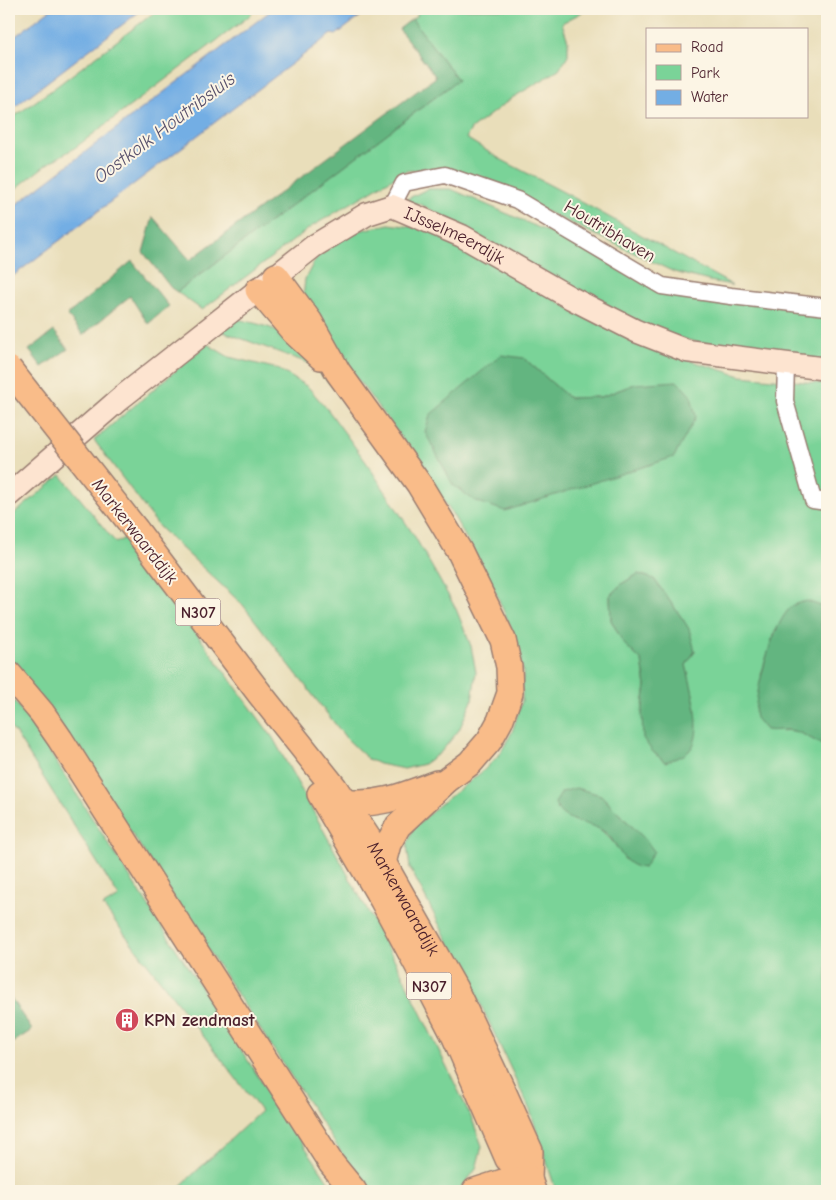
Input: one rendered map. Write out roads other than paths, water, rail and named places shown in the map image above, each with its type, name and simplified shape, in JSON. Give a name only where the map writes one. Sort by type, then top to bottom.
[{"type":"main road","points":[[267,283],[294,332],[338,372],[419,484],[460,552],[503,640],[509,667],[510,693],[500,721],[489,741],[470,763],[447,780],[398,826],[388,844],[383,863]]},
{"type":"main road","name":"Markerwaarddijk","points":[[9,369],[136,530],[260,694],[345,802],[383,863],[455,990],[530,1151],[531,1185]]},
{"type":"main road","points":[[9,674],[42,713],[60,739],[331,1163],[354,1191]]},
{"type":"main road","name":"Markerwaarddijk","points":[[260,694],[354,849],[427,983],[455,1037],[508,1159],[531,1185]]},
{"type":"main road","points":[[345,802],[365,803],[384,801],[447,780]]},
{"type":"main road","points":[[475,1191],[503,1182],[531,1185]]},
{"type":"street","name":"Houtribhaven","points":[[392,206],[404,183],[445,175],[517,200],[662,286],[827,307]]},
{"type":"street","name":"IJsselmeerdijk","points":[[9,495],[122,397],[314,246],[367,214],[392,206],[462,236],[571,298],[636,331],[687,351],[827,369]]},
{"type":"street","points":[[786,365],[785,401],[814,500],[827,502]]},
{"type":"water","points":[[51,9],[143,9],[9,111],[9,41]]},
{"type":"water","name":"Oostkolk Houtribsluis","points":[[273,9],[365,9],[359,13],[362,15],[336,35],[331,34],[9,279],[9,210]]},
{"type":"place","name":"KPN zendmast","points":[[127,1020]]}]
